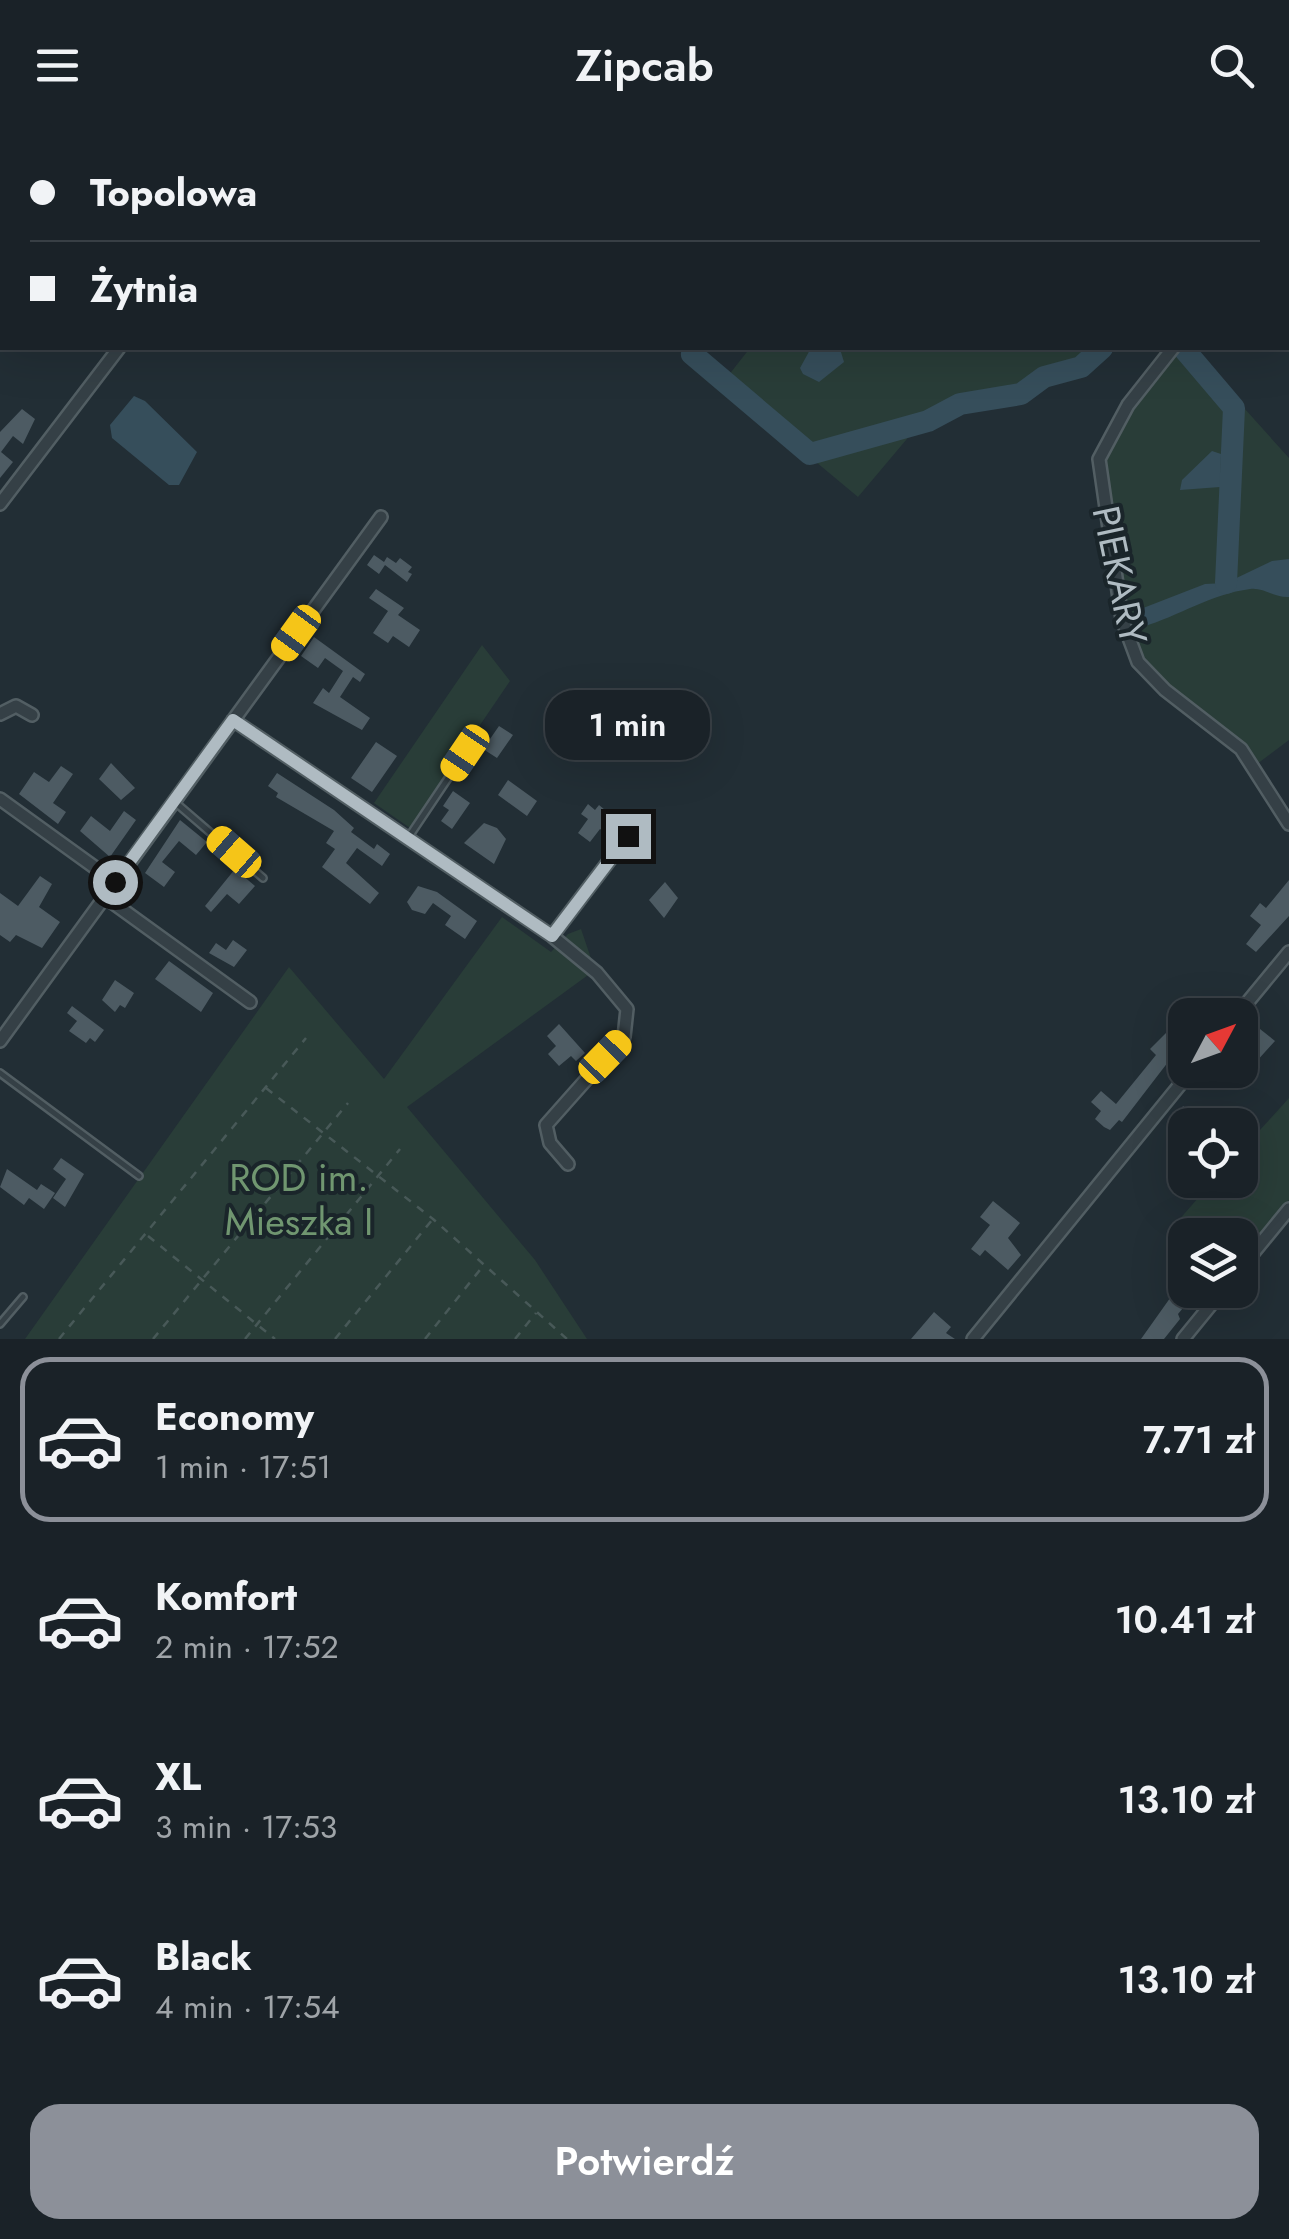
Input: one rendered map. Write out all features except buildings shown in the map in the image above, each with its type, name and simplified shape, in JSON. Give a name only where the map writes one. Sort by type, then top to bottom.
[{"type":"street","points":[[0,504],[117,350]]},
{"type":"street","name":"PIEKARY","points":[[1171,350],[1128,405],[1099,459],[1122,619],[1138,662],[1165,690],[1220,728],[1242,749],[1289,824]]},
{"type":"street","points":[[0,1041],[381,517]]},
{"type":"street","points":[[0,714],[16,706],[32,714]]},
{"type":"street","points":[[233,720],[552,936],[597,973],[629,1013],[624,1037],[546,1125],[550,1144],[568,1164]]},
{"type":"street","points":[[0,799],[115,882]]},
{"type":"street","points":[[552,936],[628,836]]},
{"type":"street","points":[[104,897],[250,1002]]},
{"type":"street","points":[[1251,998],[1289,952]]},
{"type":"street","points":[[974,1339],[1177,1088]]},
{"type":"street","points":[[1258,1247],[1289,1209]]},
{"type":"street","points":[[1183,1339],[1208,1308]]},
{"type":"lane","points":[[407,840],[465,753]]},
{"type":"lane","points":[[174,801],[263,878]]},
{"type":"lane","points":[[0,1073],[139,1176]]},
{"type":"lane","points":[[0,1324],[24,1297]]},
{"type":"path","points":[[59,1339],[306,1038]]},
{"type":"path","points":[[266,1088],[432,1219],[567,1339]]},
{"type":"path","points":[[153,1339],[348,1103]]},
{"type":"path","points":[[245,1339],[400,1149]]},
{"type":"path","points":[[335,1339],[432,1219]]},
{"type":"path","points":[[146,1234],[275,1339]]},
{"type":"path","points":[[424,1339],[485,1264]]},
{"type":"path","points":[[514,1339],[537,1311]]},
{"type":"green space","points":[[692,350],[706,350],[709,360],[728,376],[748,350],[1103,350],[1081,370],[1044,380],[1023,397],[976,404],[979,399],[959,401],[912,422],[917,427],[858,497],[690,357]]},
{"type":"green space","points":[[1177,350],[1192,350],[1289,458],[1289,740],[1257,764],[1230,735],[1170,689],[1145,662],[1138,648],[1116,558],[1105,469],[1112,439]]},
{"type":"green space","points":[[482,645],[510,681],[410,828],[374,803]]},
{"type":"green space","name":"ROD im. Mieszka I","points":[[502,917],[551,952],[568,934],[581,929],[595,970],[407,1107],[535,1260],[587,1339],[25,1339],[289,967],[384,1079]]},
{"type":"green space","points":[[1289,1098],[1289,1200],[1258,1237],[1258,1218],[1181,1218],[1198,1198],[1258,1198],[1258,1132]]},
{"type":"water","points":[[810,350],[840,350],[844,362],[819,382],[803,374],[800,368]]},
{"type":"water","points":[[134,396],[145,401],[197,452],[179,485],[169,485],[112,438],[110,425]]},
{"type":"water","points":[[1212,451],[1221,454],[1220,487],[1180,490],[1182,480]]},
{"type":"water","points":[[1289,559],[1289,597],[1250,589],[1142,627],[1134,621],[1138,610],[1205,584],[1226,583],[1272,561]]},
{"type":"waterway","points":[[693,350],[692,354],[810,454],[928,421],[960,404],[1021,394],[1044,377],[1081,367],[1100,350]]},
{"type":"waterway","points":[[1185,350],[1234,408],[1226,583]]},
{"type":"route","points":[[115,882],[233,720],[552,936],[628,836]]}]
